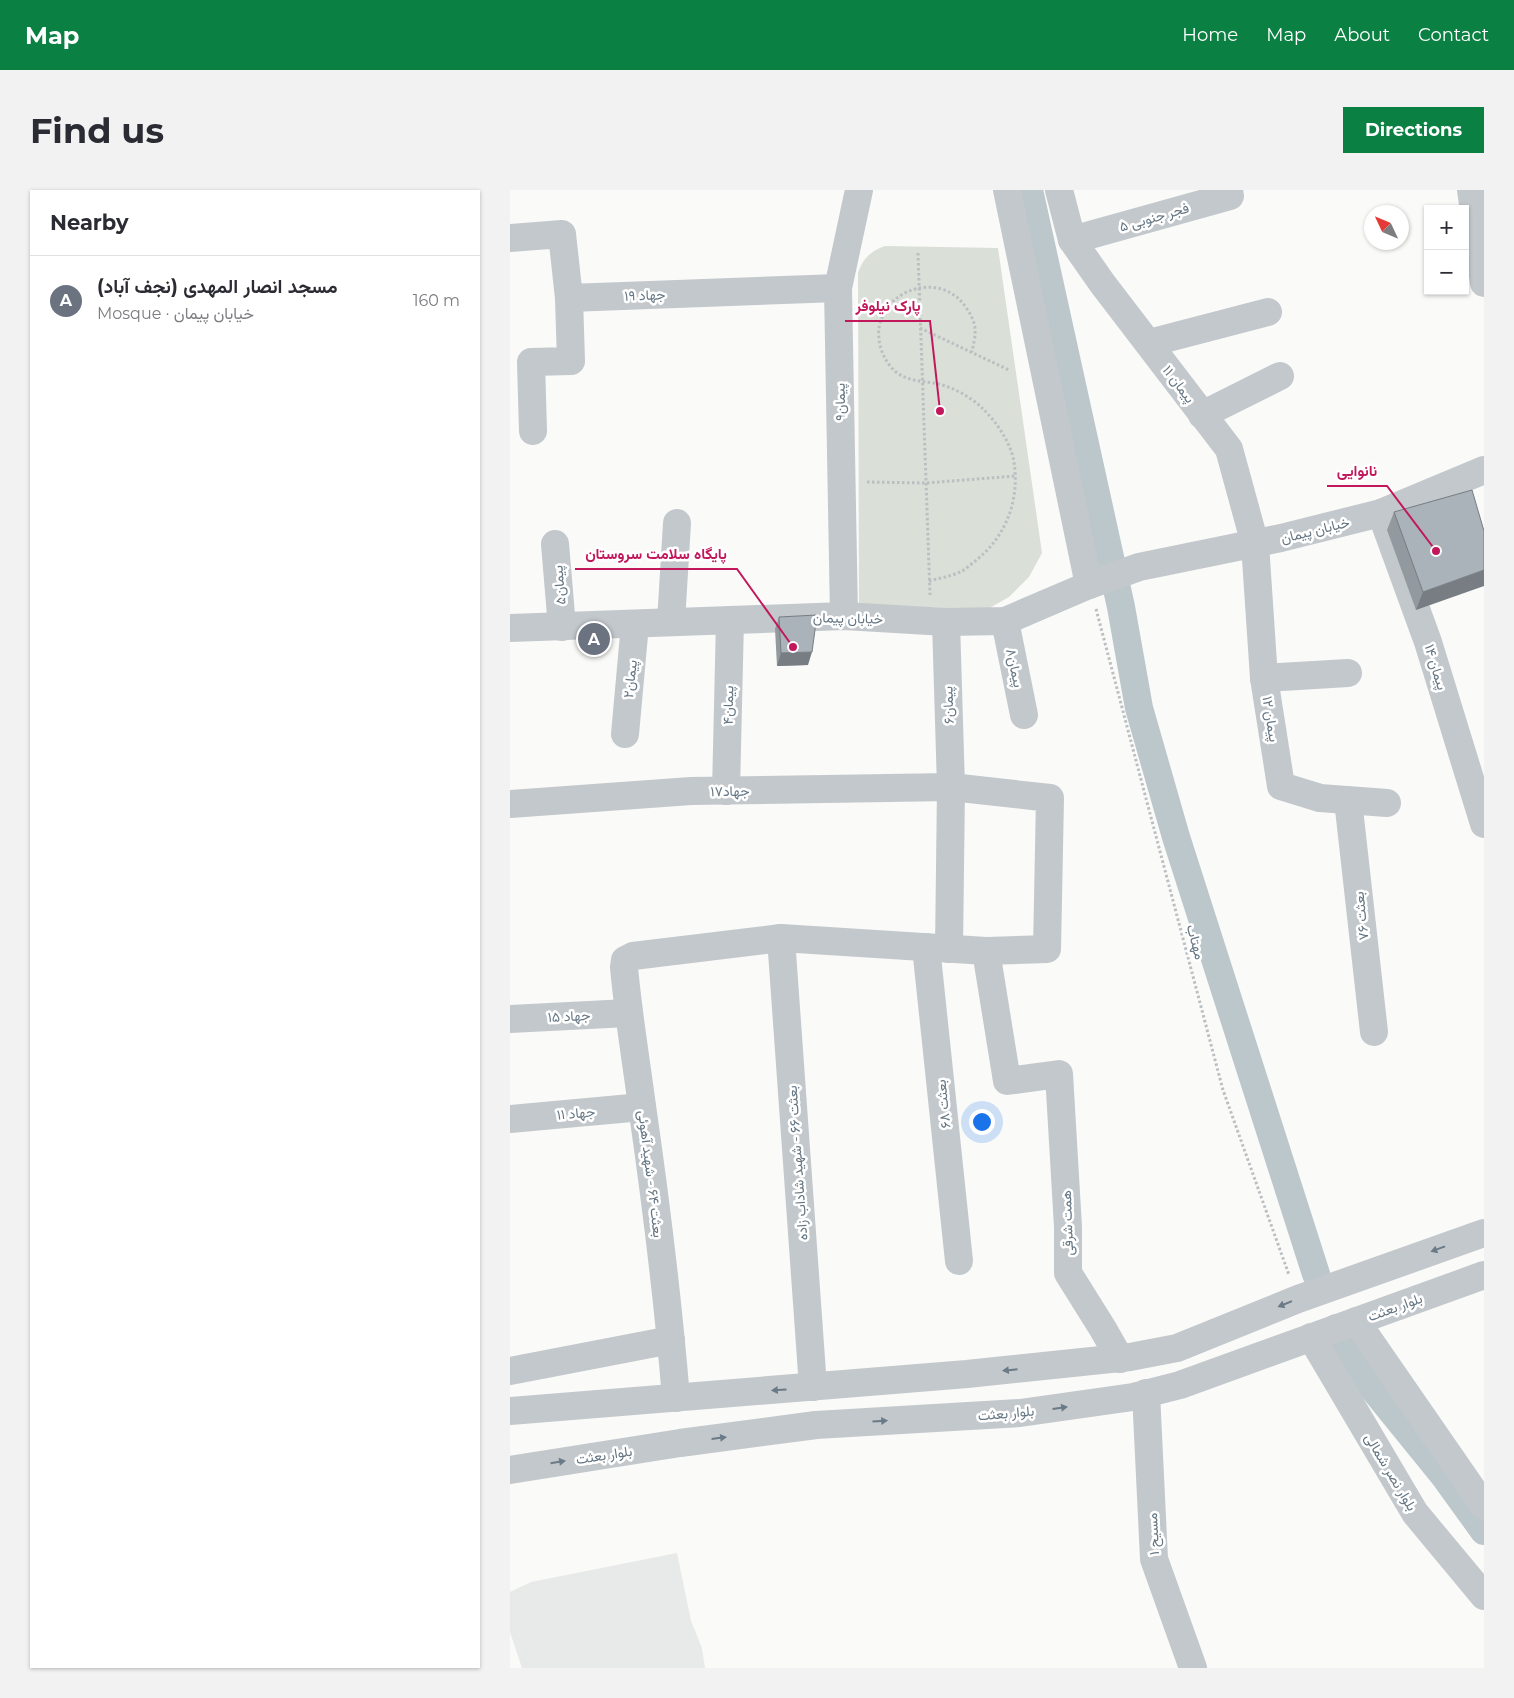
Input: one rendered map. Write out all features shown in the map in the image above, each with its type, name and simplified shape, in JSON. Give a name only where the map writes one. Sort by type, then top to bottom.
[{"type":"street","name":"پیمان۹","points":[[844,616],[838,288],[859,190]]},
{"type":"street","points":[[1008,190],[1096,582]]},
{"type":"street","points":[[1059,190],[1072,240]]},
{"type":"street","name":"فجر جنوبی ۵","points":[[1072,240],[1230,196],[1230,190]]},
{"type":"street","points":[[1471,190],[1484,283]]},
{"type":"street","points":[[510,238],[562,234],[569,298],[571,361],[531,362],[533,431]]},
{"type":"street","name":"پیمان ۱۱","points":[[1072,240],[1102,283],[1229,449],[1255,544]]},
{"type":"street","name":"جهاد ۱۹","points":[[569,298],[838,288]]},
{"type":"street","points":[[1149,344],[1268,312]]},
{"type":"street","points":[[1202,415],[1280,376]]},
{"type":"street","name":"خیابان پیمان","points":[[510,628],[844,616],[938,621],[1005,621],[1096,582],[1139,567],[1255,544],[1381,513],[1484,470]]},
{"type":"street","name":"پیمان ۱۴","points":[[1381,513],[1428,642],[1484,824]]},
{"type":"street","points":[[672,622],[677,523]]},
{"type":"street","name":"پیمان۵","points":[[555,544],[562,626]]},
{"type":"street","name":"پیمان ۱۲","points":[[1255,544],[1264,678],[1281,786],[1320,798],[1387,802]]},
{"type":"street","name":"پیمان۴","points":[[726,791],[730,620]]},
{"type":"street","name":"پیمان۶","points":[[938,621],[951,787],[938,948]]},
{"type":"street","name":"پیمان۸","points":[[1005,621],[1024,715]]},
{"type":"street","name":"پیمان۲","points":[[625,734],[635,624]]},
{"type":"street","points":[[1264,678],[1348,673]]},
{"type":"street","name":"جهاد۱۷","points":[[510,804],[691,791],[951,787],[1050,798],[1047,948],[986,951]]},
{"type":"street","name":"بعثت ۷۶","points":[[1348,800],[1374,1032]]},
{"type":"street","points":[[782,938],[986,951]]},
{"type":"street","name":"بعثت ۶۴ - شهید آهوئی","points":[[676,1398],[671,1340],[642,1107],[628,1013],[624,960],[633,956],[782,938]]},
{"type":"street","name":"بعثت ۶۶ - شهید شاداب زاده","points":[[782,938],[813,1387]]},
{"type":"street","name":"بعثت ۶۸","points":[[938,948],[959,1261]]},
{"type":"street","name":"همت شرقی","points":[[986,951],[1007,1081],[1059,1074],[1068,1227],[1068,1273],[1120,1358]]},
{"type":"street","name":"جهاد ۱۵","points":[[510,1019],[628,1013]]},
{"type":"street","name":"جهاد ۱۱","points":[[510,1119],[642,1107]]},
{"type":"street","points":[[510,1411],[977,1373],[1120,1358],[1177,1348],[1298,1299],[1484,1233]]},
{"type":"street","name":"بلوار بعثت","points":[[510,1470],[680,1443],[816,1425],[1020,1413],[1133,1397],[1180,1385],[1484,1275]]},
{"type":"street","points":[[1356,1321],[1484,1506]]},
{"type":"street","name":"بلوار نصر شمالی","points":[[1311,1337],[1415,1513],[1484,1596]]},
{"type":"street","points":[[510,1371],[671,1340]]},
{"type":"street","name":"مسیح ۱","points":[[1146,1393],[1154,1559],[1193,1668]]},
{"type":"path","points":[[918,253],[929,581],[938,621]]},
{"type":"path","points":[[929,581],[962,571],[988,552],[1007,525],[1015,494],[1014,462],[1002,432],[982,407],[955,389],[940,384],[910,380],[896,372],[885,360],[880,346],[879,329],[883,314],[892,301],[905,292],[919,287],[936,287],[952,293],[964,303],[972,316],[975,332],[972,352]]},
{"type":"path","points":[[920,328],[1010,370]]},
{"type":"path","points":[[842,482],[926,483],[1015,476]]},
{"type":"path","name":"مهتاب","points":[[1096,582],[1223,1090],[1298,1299]]},
{"type":"shaded area","points":[[885,246],[998,248],[1042,553],[1029,577],[1009,597],[986,610],[859,604],[858,273],[862,263],[868,256]]},
{"type":"shaded area","points":[[677,1553],[691,1621],[702,1648],[705,1668],[522,1668],[510,1632],[510,1592],[531,1582]]},
{"type":"building","points":[[1472,490],[1484,531],[1484,570],[1423,592],[1394,512]]},
{"type":"building","points":[[817,615],[812,652],[781,653],[779,617]]},
{"type":"waterway","points":[[1029,190],[1121,607],[1139,708],[1176,837],[1316,1274]]},
{"type":"waterway","points":[[1336,1328],[1359,1371],[1445,1477],[1484,1531]]},
{"type":"place","name":"پارک نیلوفر","points":[[940,411]]},
{"type":"place","name":"نانوایی","points":[[1436,551]]},
{"type":"place","name":"مسجد انصار المهدی (نجف آباد)","points":[[594,639]]},
{"type":"place","name":"پایگاه سلامت سروستان","points":[[793,647]]}]
